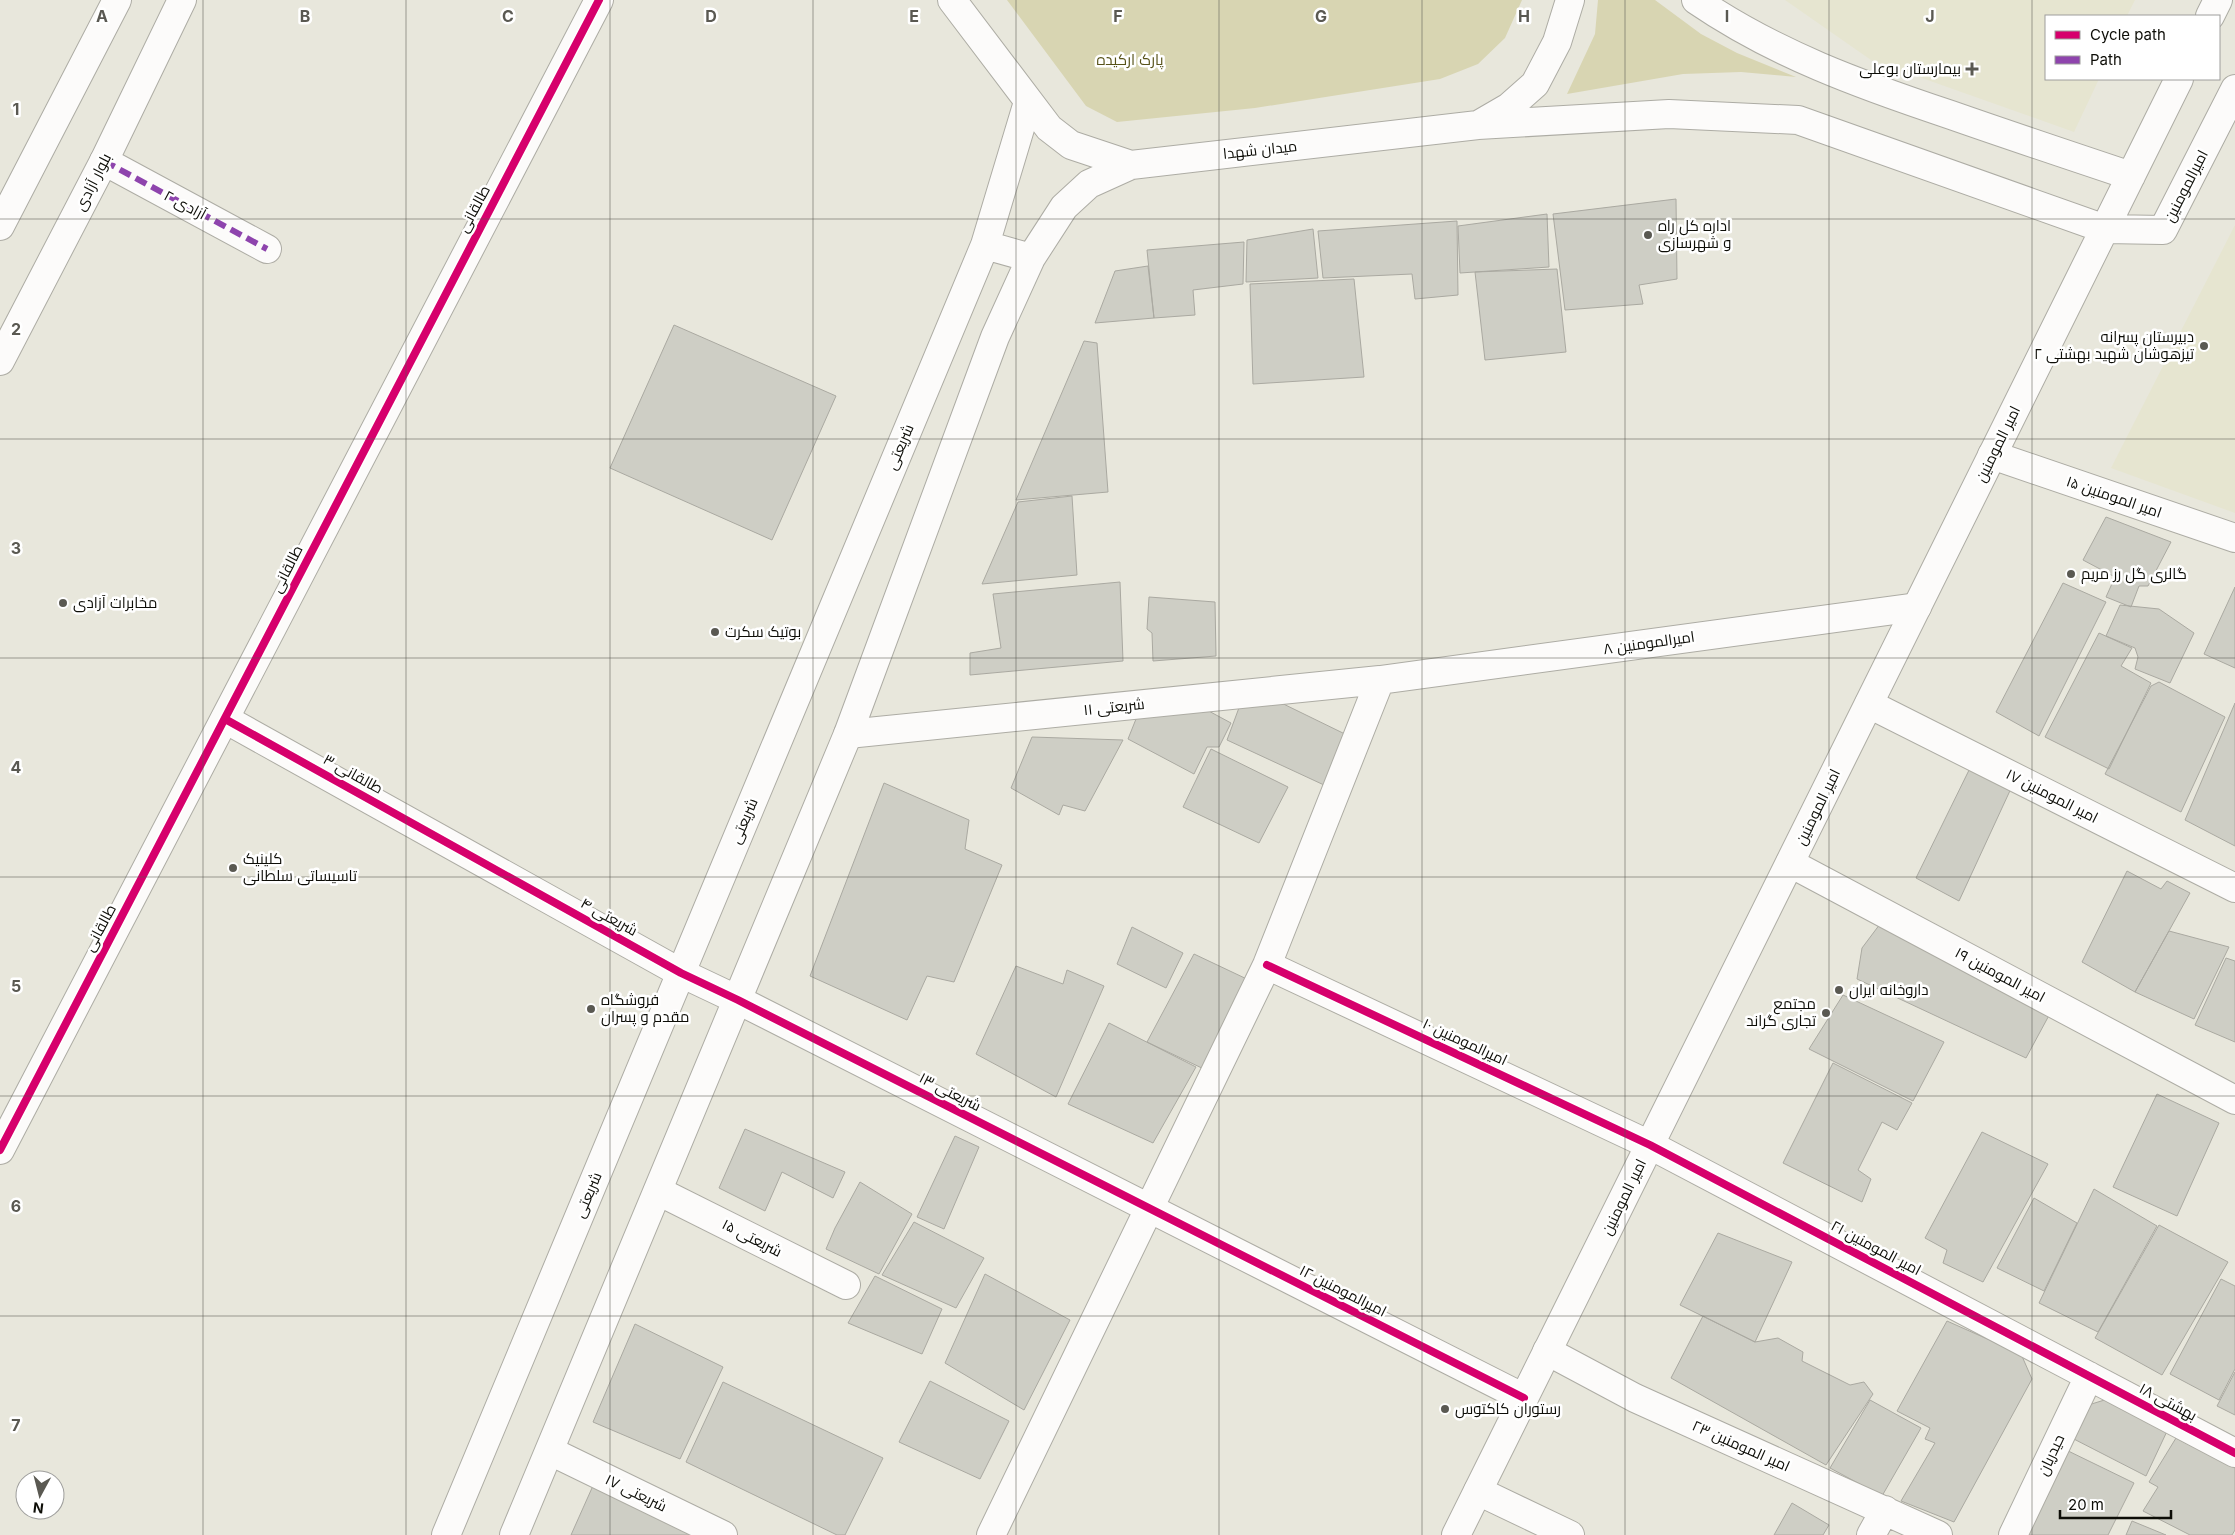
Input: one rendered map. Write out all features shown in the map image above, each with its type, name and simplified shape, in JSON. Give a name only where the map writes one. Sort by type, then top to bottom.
[{"type":"street","points":[[0,226],[117,0]]},
{"type":"street","name":"بلوار آزادی","points":[[0,361],[104,162],[182,0]]},
{"type":"street","name":"طالقانی","points":[[0,1150],[599,0]]},
{"type":"street","name":"میدان شهدا","points":[[952,0],[1049,128],[1071,145],[1131,164],[1478,125],[1509,107],[1535,84],[1557,42],[1570,0]]},
{"type":"street","points":[[1696,0],[1729,22],[1791,55],[1857,84],[2131,176]]},
{"type":"street","points":[[2210,15],[2218,0]]},
{"type":"street","name":"امیر المومنین","points":[[1456,1535],[2179,80]]},
{"type":"street","name":"امیرالمومنین","points":[[2105,229],[2163,230],[2235,89]]},
{"type":"street","name":"شریعتی","points":[[446,1535],[985,245],[1028,102]]},
{"type":"street","points":[[1478,125],[1669,114],[1798,120],[2105,229]]},
{"type":"street","name":"آزادی ۲","points":[[104,162],[267,249]]},
{"type":"street","points":[[514,1535],[848,734],[995,337],[1031,258],[1064,207],[1089,184],[1131,164]]},
{"type":"street","points":[[985,245],[1031,258]]},
{"type":"street","name":"امیر المومنین ۱۵","points":[[1992,455],[2235,538]]},
{"type":"street","name":"امیرالمومنین ۸","points":[[1380,680],[1917,607]]},
{"type":"street","points":[[991,1535],[1268,965],[1380,680]]},
{"type":"street","name":"شریعتی ۱۱","points":[[848,734],[1380,680]]},
{"type":"street","name":"امیر المومنین ۱۷","points":[[1869,704],[2235,888]]},
{"type":"street","name":"طالقانی ۳","points":[[225,719],[468,854]]},
{"type":"street","name":"شریعتی ۴","points":[[468,854],[680,973],[738,1000]]},
{"type":"street","name":"امیر المومنین ۱۹","points":[[1790,863],[2235,1100]]},
{"type":"street","name":"امیرالمومنین ۱۰","points":[[1268,965],[1650,1145]]},
{"type":"street","name":"شریعتی ۱۳","points":[[738,1000],[1150,1208]]},
{"type":"street","name":"امیر المومنین ۲۱","points":[[1650,1145],[2089,1376]]},
{"type":"street","name":"شریعتی ۱۵","points":[[658,1191],[846,1285]]},
{"type":"street","name":"امیرالمومنین ۱۲","points":[[1150,1208],[1524,1398]]},
{"type":"street","name":"امیر المومنین ۲۳","points":[[1547,1351],[1635,1398],[1938,1535]]},
{"type":"street","name":"بهشتی ۱۸","points":[[2089,1376],[2235,1453]]},
{"type":"street","name":"حیدریان","points":[[2013,1535],[2089,1376]]},
{"type":"street","name":"شریعتی ۱۷","points":[[550,1451],[723,1535]]},
{"type":"street","points":[[1478,1491],[1570,1535]]},
{"type":"street","points":[[1871,1535],[1886,1510]]},
{"type":"shaded area","name":"بیمارستان بوعلی","points":[[1785,0],[2135,0],[2128,15],[2045,15],[2045,80],[2099,80],[2074,132],[1871,60]]},
{"type":"shaded area","name":"دبیرستان پسرانه تیزهوشان شهید بهشتی ۲","points":[[2235,225],[2235,513],[2111,468]]},
{"type":"green space","name":"پارک ارکیده","points":[[1007,0],[1522,0],[1505,38],[1478,64],[1440,79],[1255,108],[1117,122],[1086,106]]},
{"type":"green space","points":[[1598,0],[1655,0],[1701,34],[1737,53],[1796,77],[1741,72],[1683,74],[1567,94],[1595,34]]},
{"type":"building","points":[[1676,199],[1677,279],[1639,285],[1643,304],[1565,310],[1553,214]]},
{"type":"building","points":[[1547,214],[1549,267],[1460,273],[1458,226]]},
{"type":"building","points":[[1457,221],[1458,295],[1415,299],[1412,274],[1323,278],[1318,231]]},
{"type":"building","points":[[1313,229],[1318,278],[1246,282],[1247,240]]},
{"type":"building","points":[[1244,242],[1243,284],[1193,290],[1195,315],[1154,318],[1147,250]]},
{"type":"building","points":[[1148,266],[1154,318],[1095,323],[1115,271]]},
{"type":"building","points":[[1557,269],[1566,352],[1485,360],[1475,272]]},
{"type":"building","points":[[1354,279],[1364,377],[1253,384],[1250,284]]},
{"type":"building","points":[[674,325],[836,396],[772,540],[610,468]]},
{"type":"building","points":[[1084,341],[1097,343],[1108,492],[1016,500]]},
{"type":"building","points":[[1072,496],[1077,575],[982,584],[1018,502]]},
{"type":"building","points":[[2106,517],[2171,542],[2148,586],[2139,586],[2131,607],[2106,597],[2115,577],[2083,560]]},
{"type":"building","points":[[1120,582],[1123,661],[970,675],[970,653],[1001,648],[993,594]]},
{"type":"building","points":[[2063,583],[2106,602],[2039,736],[1996,712]]},
{"type":"building","points":[[2235,587],[2235,668],[2204,654]]},
{"type":"building","points":[[1149,597],[1215,602],[1216,656],[1153,661],[1152,633],[1147,629]]},
{"type":"building","points":[[2120,605],[2159,609],[2194,633],[2170,683],[2135,669],[2138,657],[2135,648],[2106,636]]},
{"type":"building","points":[[2099,633],[2132,648],[2121,666],[2151,683],[2109,769],[2045,737]]},
{"type":"building","points":[[2159,682],[2225,717],[2181,812],[2105,774],[2151,686]]},
{"type":"building","points":[[1265,695],[1349,736],[1324,785],[1227,740],[1243,697]]},
{"type":"building","points":[[1192,702],[1231,723],[1219,747],[1207,747],[1194,774],[1128,739],[1140,709]]},
{"type":"building","points":[[2235,703],[2235,846],[2185,820]]},
{"type":"building","points":[[1032,737],[1123,740],[1085,811],[1063,805],[1059,815],[1011,788]]},
{"type":"building","points":[[1211,749],[1288,787],[1259,843],[1183,807]]},
{"type":"building","points":[[1973,762],[2014,782],[1959,901],[1916,878]]},
{"type":"building","points":[[884,783],[969,820],[965,849],[1002,865],[954,982],[927,976],[907,1020],[810,976]]},
{"type":"building","points":[[2127,871],[2161,889],[2167,881],[2190,893],[2135,992],[2082,962]]},
{"type":"building","points":[[1883,920],[2053,1008],[2026,1058],[1857,979],[1862,948]]},
{"type":"building","points":[[1132,927],[1183,953],[1166,988],[1117,964]]},
{"type":"building","points":[[2169,931],[2229,947],[2194,1019],[2135,992]]},
{"type":"building","points":[[1194,954],[1251,981],[1206,1070],[1147,1042]]},
{"type":"building","points":[[2226,958],[2235,961],[2235,1042],[2195,1025]]},
{"type":"building","points":[[1016,966],[1063,984],[1067,970],[1104,986],[1056,1097],[976,1054]]},
{"type":"building","points":[[1843,995],[1944,1042],[1913,1101],[1809,1049]]},
{"type":"building","points":[[1109,1023],[1196,1067],[1153,1143],[1068,1104]]},
{"type":"building","points":[[1833,1063],[1912,1103],[1897,1130],[1882,1122],[1858,1170],[1871,1179],[1862,1202],[1783,1163]]},
{"type":"building","points":[[2157,1094],[2219,1123],[2177,1216],[2113,1187]]},
{"type":"building","points":[[745,1129],[845,1172],[833,1198],[782,1172],[765,1211],[719,1188]]},
{"type":"building","points":[[1982,1132],[2048,1164],[1983,1282],[1943,1263],[1947,1250],[1925,1238]]},
{"type":"building","points":[[955,1136],[979,1147],[944,1229],[917,1217]]},
{"type":"building","points":[[860,1182],[912,1214],[879,1274],[826,1249]]},
{"type":"building","points":[[2094,1189],[2157,1226],[2098,1332],[2039,1303]]},
{"type":"building","points":[[2034,1198],[2077,1223],[2044,1291],[1997,1268]]},
{"type":"building","points":[[914,1222],[984,1258],[956,1308],[882,1275]]},
{"type":"building","points":[[2159,1225],[2228,1262],[2162,1375],[2095,1338]]},
{"type":"building","points":[[1718,1233],[1792,1262],[1755,1342],[1680,1305]]},
{"type":"building","points":[[985,1274],[1070,1320],[1024,1410],[945,1363]]},
{"type":"building","points":[[875,1276],[942,1309],[922,1354],[848,1323]]},
{"type":"building","points":[[2221,1279],[2235,1286],[2235,1369],[2219,1400],[2170,1374]]},
{"type":"building","points":[[1703,1316],[1755,1342],[1778,1338],[1803,1352],[1802,1361],[1850,1385],[1864,1382],[1873,1394],[1826,1465],[1671,1378]]},
{"type":"building","points":[[1947,1321],[2021,1354],[2032,1379],[1954,1522],[1901,1501],[1935,1443],[1925,1439],[1930,1428],[1897,1411]]},
{"type":"building","points":[[635,1324],[723,1367],[680,1459],[593,1422]]},
{"type":"building","points":[[2235,1372],[2235,1415],[2217,1406]]},
{"type":"building","points":[[930,1381],[1009,1421],[980,1479],[899,1442]]},
{"type":"building","points":[[723,1382],[883,1458],[845,1535],[837,1535],[686,1462]]},
{"type":"building","points":[[2111,1398],[2169,1427],[2146,1476],[2068,1436],[2085,1406]]},
{"type":"building","points":[[1870,1400],[1921,1428],[1882,1496],[1830,1468]]},
{"type":"building","points":[[2176,1438],[2235,1468],[2235,1530],[2232,1535],[2190,1535],[2143,1511],[2158,1487],[2149,1482]]},
{"type":"building","points":[[2060,1447],[2134,1483],[2108,1535],[2018,1535]]},
{"type":"building","points":[[596,1479],[714,1535],[571,1535]]},
{"type":"building","points":[[1792,1503],[1829,1525],[1823,1535],[1774,1535]]},
{"type":"building","points":[[2132,1521],[2166,1535],[2126,1535]]},
{"type":"marked path","points":[[104,161],[267,249]]},
{"type":"cycle path","points":[[0,1150],[599,0]]},
{"type":"cycle path","points":[[225,719],[681,973],[738,1000],[1524,1398]]},
{"type":"cycle path","points":[[1267,965],[1650,1145],[2235,1453]]},
{"type":"place","name":"بیمارستان بوعلی","points":[[1972,69]]},
{"type":"place","name":"اداره کل راه و شهرسازی","points":[[1648,235]]},
{"type":"place","name":"دبیرستان پسرانه تیزهوشان شهید بهشتی ۲","points":[[2204,346]]},
{"type":"place","name":"گالری گل رز مریم","points":[[2071,574]]},
{"type":"place","name":"مخابرات آزادی","points":[[63,603]]},
{"type":"place","name":"بوتیک سکرت","points":[[715,632]]},
{"type":"place","name":"کلینیک تاسیساتی سلطانی","points":[[233,868]]},
{"type":"place","name":"داروخانه ایران","points":[[1839,990]]},
{"type":"place","name":"فروشگاه مقدم و پسران","points":[[591,1009]]},
{"type":"place","name":"مجتمع تجاری گراند","points":[[1826,1013]]},
{"type":"place","name":"رستوران کاکتوس","points":[[1445,1409]]}]
